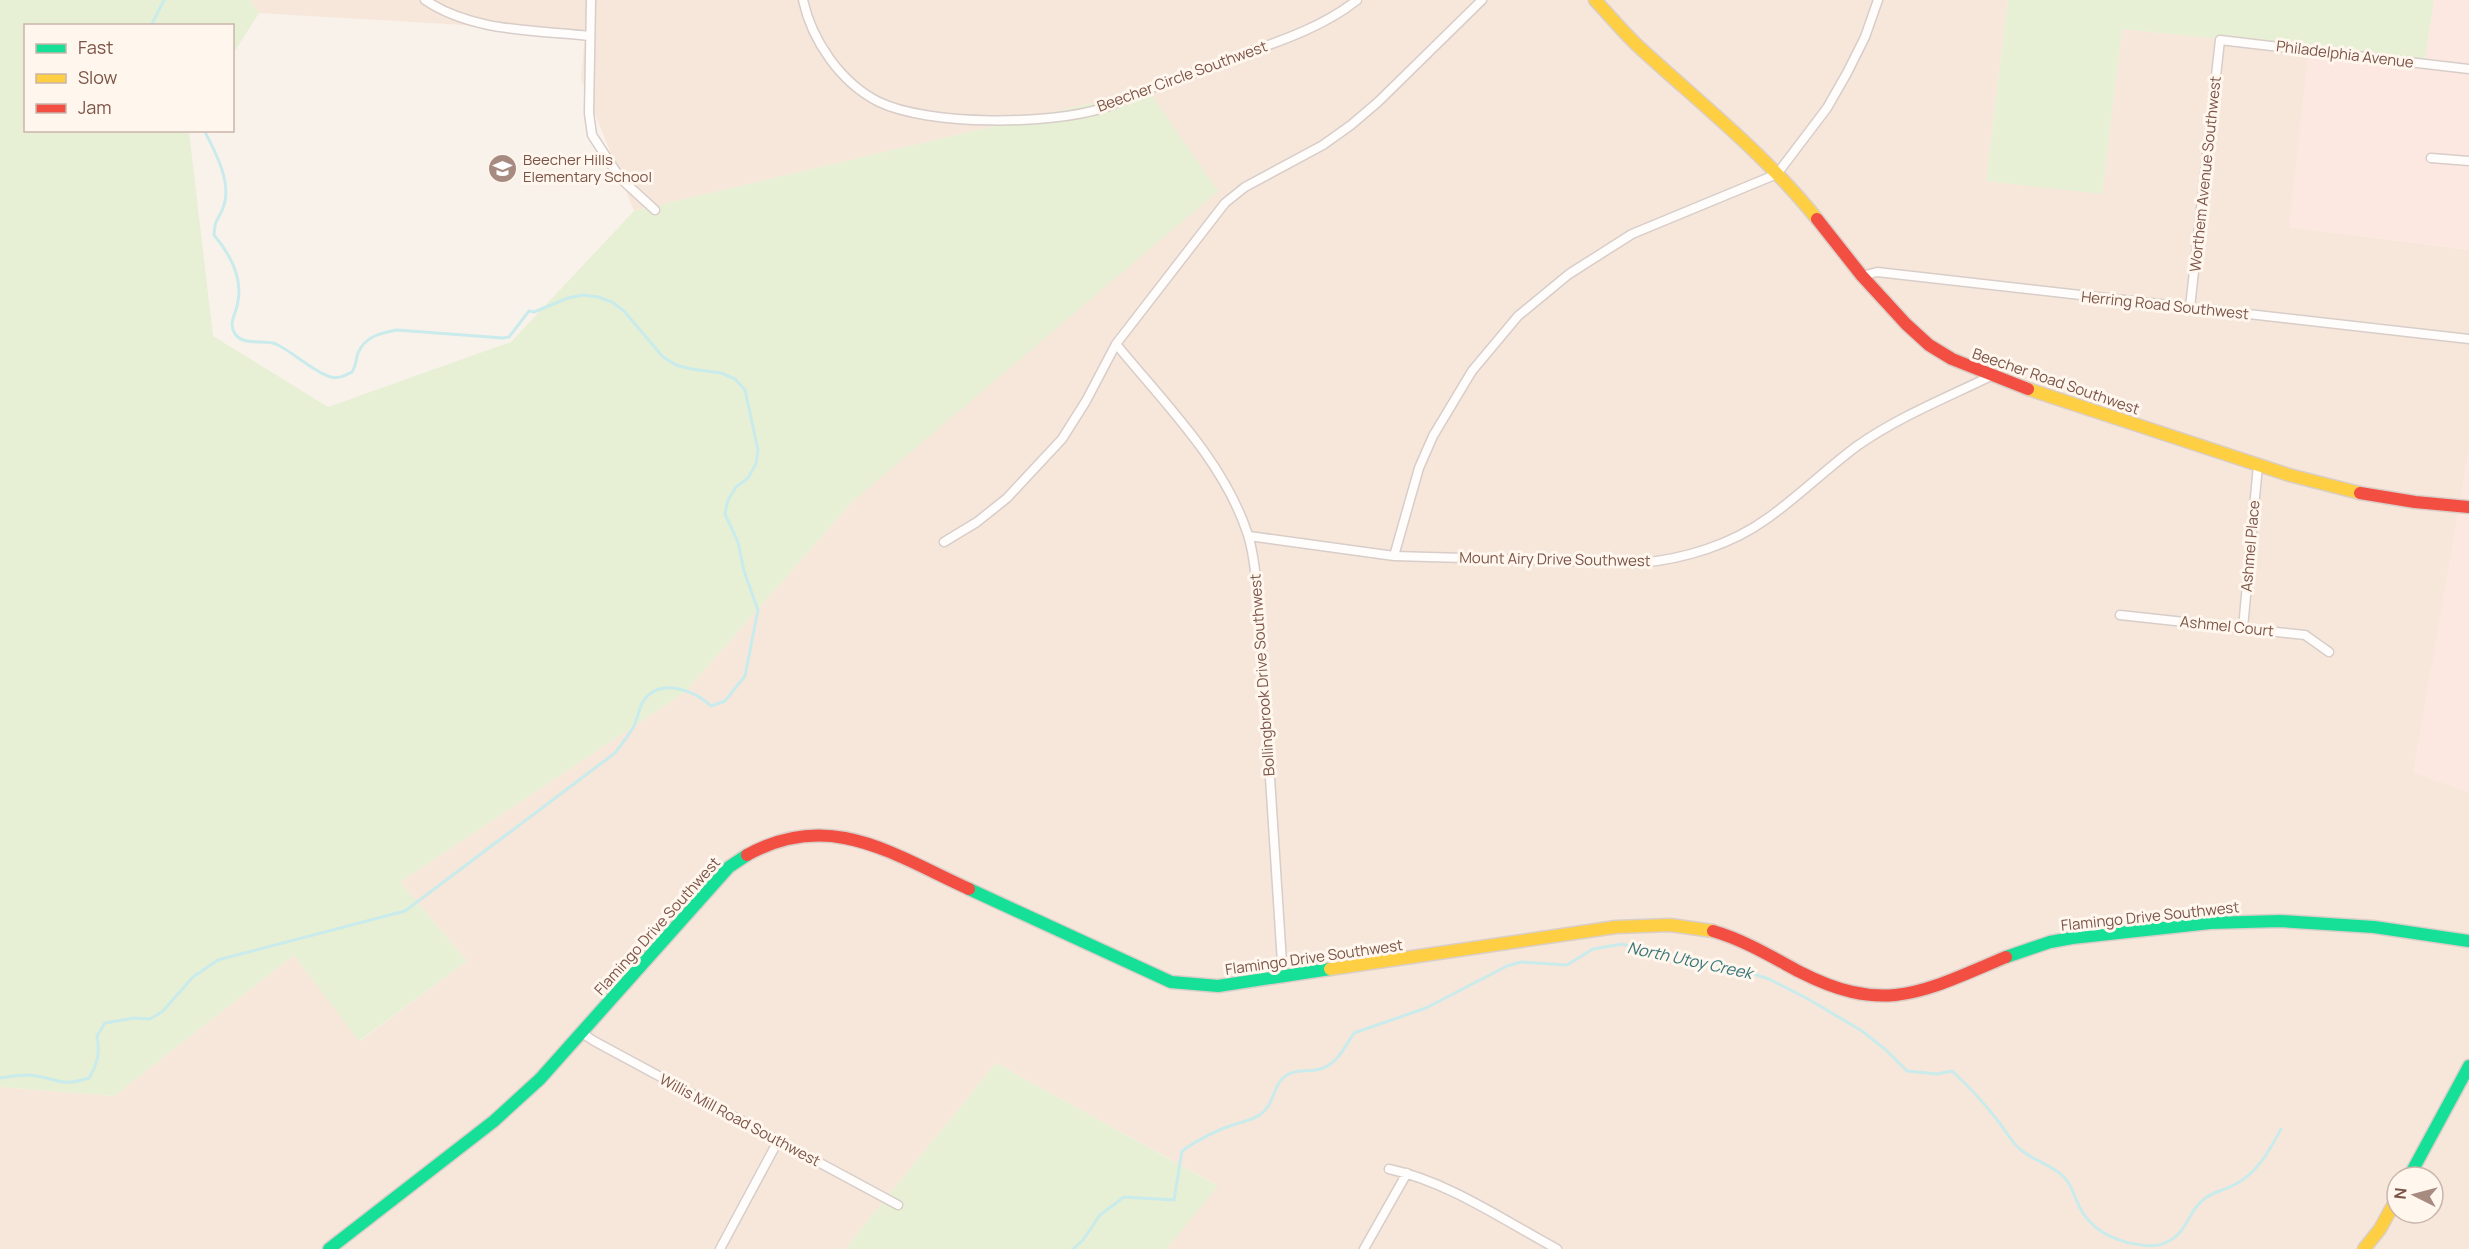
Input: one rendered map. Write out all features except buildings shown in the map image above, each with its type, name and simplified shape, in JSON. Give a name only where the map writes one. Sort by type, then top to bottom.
[{"type":"street","points":[[425,0],[470,21],[499,27],[590,36]]},
{"type":"street","points":[[591,0],[589,113],[592,135],[620,178],[655,210]]},
{"type":"street","name":"Beecher Circle Southwest","points":[[803,0],[820,45],[843,75],[872,97],[881,103],[942,117],[982,120],[1029,119],[1102,108],[1322,24],[1357,0]]},
{"type":"street","points":[[944,542],[978,522],[1007,498],[1062,439],[1086,401],[1116,344],[1225,203],[1245,187],[1323,145],[1351,125],[1378,102],[1482,0]]},
{"type":"street","name":"Beecher Road Southwest","points":[[1595,0],[1637,45],[1778,174],[1862,276],[1906,324],[1929,345],[1952,359],[1991,376],[2258,465],[2347,491],[2415,502],[2469,507]]},
{"type":"street","points":[[1394,556],[1416,478],[1433,436],[1472,371],[1518,316],[1569,274],[1632,234],[1778,174],[1827,108],[1864,37],[1878,0]]},
{"type":"street","name":"Philadelphia Avenue","points":[[2220,40],[2469,69]]},
{"type":"street","name":"Worthem Avenue Southwest","points":[[2190,307],[2220,40]]},
{"type":"street","points":[[2431,158],[2469,161]]},
{"type":"street","name":"Herring Road Southwest","points":[[1862,276],[1877,272],[2469,339]]},
{"type":"street","name":"Bollingbrook Drive Southwest","points":[[1116,344],[1212,461],[1249,536],[1258,593],[1283,978]]},
{"type":"street","name":"Mount Airy Drive Southwest","points":[[1249,536],[1394,556],[1640,563],[1656,561],[1701,550],[1745,533],[1766,520],[1850,452],[1892,424],[1991,376]]},
{"type":"street","name":"Ashmel Place","points":[[2243,628],[2258,465]]},
{"type":"street","name":"Ashmel Court","points":[[2120,615],[2305,635],[2329,652]]},
{"type":"street","name":"Flamingo Drive Southwest","points":[[329,1249],[494,1121],[540,1079],[729,867],[765,844],[807,833],[837,834],[869,843],[1171,982],[1218,986],[1616,927],[1659,924],[1692,926],[1724,934],[1836,988],[1876,997],[1917,992],[2014,953],[2051,942],[2204,923],[2280,921],[2362,925],[2469,941]]},
{"type":"street","name":"Willis Mill Road Southwest","points":[[582,1033],[898,1205]]},
{"type":"street","points":[[2415,1165],[2469,1066]]},
{"type":"street","points":[[720,1249],[778,1141]]},
{"type":"street","points":[[1389,1169],[1407,1173],[1444,1188],[1557,1249]]},
{"type":"street","points":[[1364,1249],[1407,1173]]},
{"type":"street","points":[[2364,1249],[2385,1220]]},
{"type":"shaded area","points":[[250,0],[2008,0],[1986,181],[2102,193],[2122,29],[2309,48],[2290,227],[2469,250],[2469,450],[2414,772],[2469,792],[2468,1249],[1166,1249],[1217,1185],[996,1063],[845,1249],[0,1249],[0,1087],[114,1096],[294,955],[360,1041],[467,961],[400,882],[685,692],[852,502],[1148,90],[634,211],[581,79],[585,32],[259,13]]},
{"type":"shaded area","points":[[2434,0],[2469,0],[2469,250],[2289,227],[2309,48],[2425,60]]},
{"type":"shaded area","points":[[2469,450],[2469,792],[2413,773]]},
{"type":"green space","points":[[0,0],[250,0],[259,13],[234,52],[234,24],[24,24],[24,132],[189,132],[213,336],[328,407],[511,342],[634,211],[1148,90],[1218,191],[852,502],[685,692],[400,882],[467,961],[359,1041],[294,955],[114,1096],[0,1087]]},
{"type":"green space","points":[[2008,0],[2434,0],[2425,60],[2122,29],[2102,194],[1986,181]]},
{"type":"green space","points":[[996,1063],[1218,1186],[1166,1249],[845,1249]]},
{"type":"waterway","points":[[152,24],[164,0]]},
{"type":"waterway","points":[[0,1078],[29,1075],[64,1082],[89,1078],[98,1058],[97,1036],[105,1023],[134,1018],[150,1019],[163,1011],[193,977],[218,960],[405,911],[615,753],[634,726],[642,703],[651,693],[659,689],[678,689],[687,691],[711,706],[725,701],[745,676],[758,610],[744,571],[738,542],[725,514],[728,500],[736,487],[748,478],[756,464],[758,450],[745,390],[735,379],[721,373],[676,365],[663,357],[624,311],[612,302],[583,295],[568,298],[534,312],[529,311],[509,337],[397,330],[379,334],[369,339],[361,347],[352,372],[337,377],[325,375],[276,344],[242,340],[237,337],[232,325],[239,296],[237,277],[230,259],[214,235],[216,222],[226,199],[226,189],[221,168],[205,132]]},
{"type":"waterway","name":"North Utoy Creek","points":[[1073,1249],[1083,1240],[1100,1215],[1124,1197],[1174,1200],[1182,1151],[1215,1132],[1261,1114],[1284,1078],[1293,1072],[1316,1070],[1329,1065],[1339,1056],[1354,1033],[1426,1008],[1507,966],[1521,962],[1567,965],[1593,949],[1622,944],[1666,956],[1726,965],[1769,979],[1862,1031],[1907,1071],[1937,1074],[1952,1071],[1982,1101],[2017,1147],[2066,1179],[2080,1208],[2090,1222],[2104,1233],[2129,1243],[2147,1246],[2173,1239],[2179,1234],[2197,1205],[2210,1195],[2241,1181],[2255,1169],[2281,1129]]},
{"type":"traffic: fast","points":[[329,1249],[494,1121],[540,1079],[729,867],[747,855]]},
{"type":"traffic: fast","points":[[969,889],[1171,982],[1218,986],[1330,969]]},
{"type":"traffic: fast","points":[[2006,957],[2050,942],[2072,938],[2210,923],[2280,921],[2374,927],[2469,941]]},
{"type":"traffic: fast","points":[[2415,1165],[2469,1066]]},
{"type":"traffic: slow","points":[[1595,0],[1639,47],[1754,151],[1817,219]]},
{"type":"traffic: slow","points":[[2028,389],[2289,475],[2360,493]]},
{"type":"traffic: slow","points":[[1330,969],[1616,927],[1670,925],[1713,931]]},
{"type":"traffic: slow","points":[[2364,1249],[2385,1220]]},
{"type":"traffic: jam","points":[[1817,219],[1862,276],[1906,324],[1929,345],[1952,359],[2028,389]]},
{"type":"traffic: jam","points":[[2360,493],[2415,502],[2469,507]]},
{"type":"traffic: jam","points":[[747,855],[777,842],[806,836],[833,836],[887,851],[969,889]]},
{"type":"traffic: jam","points":[[1713,931],[1747,944],[1830,985],[1857,993],[1881,996],[1904,994],[1927,988],[2006,957]]},
{"type":"place","name":"Beecher Hills Elementary School","points":[[502,168]]}]
